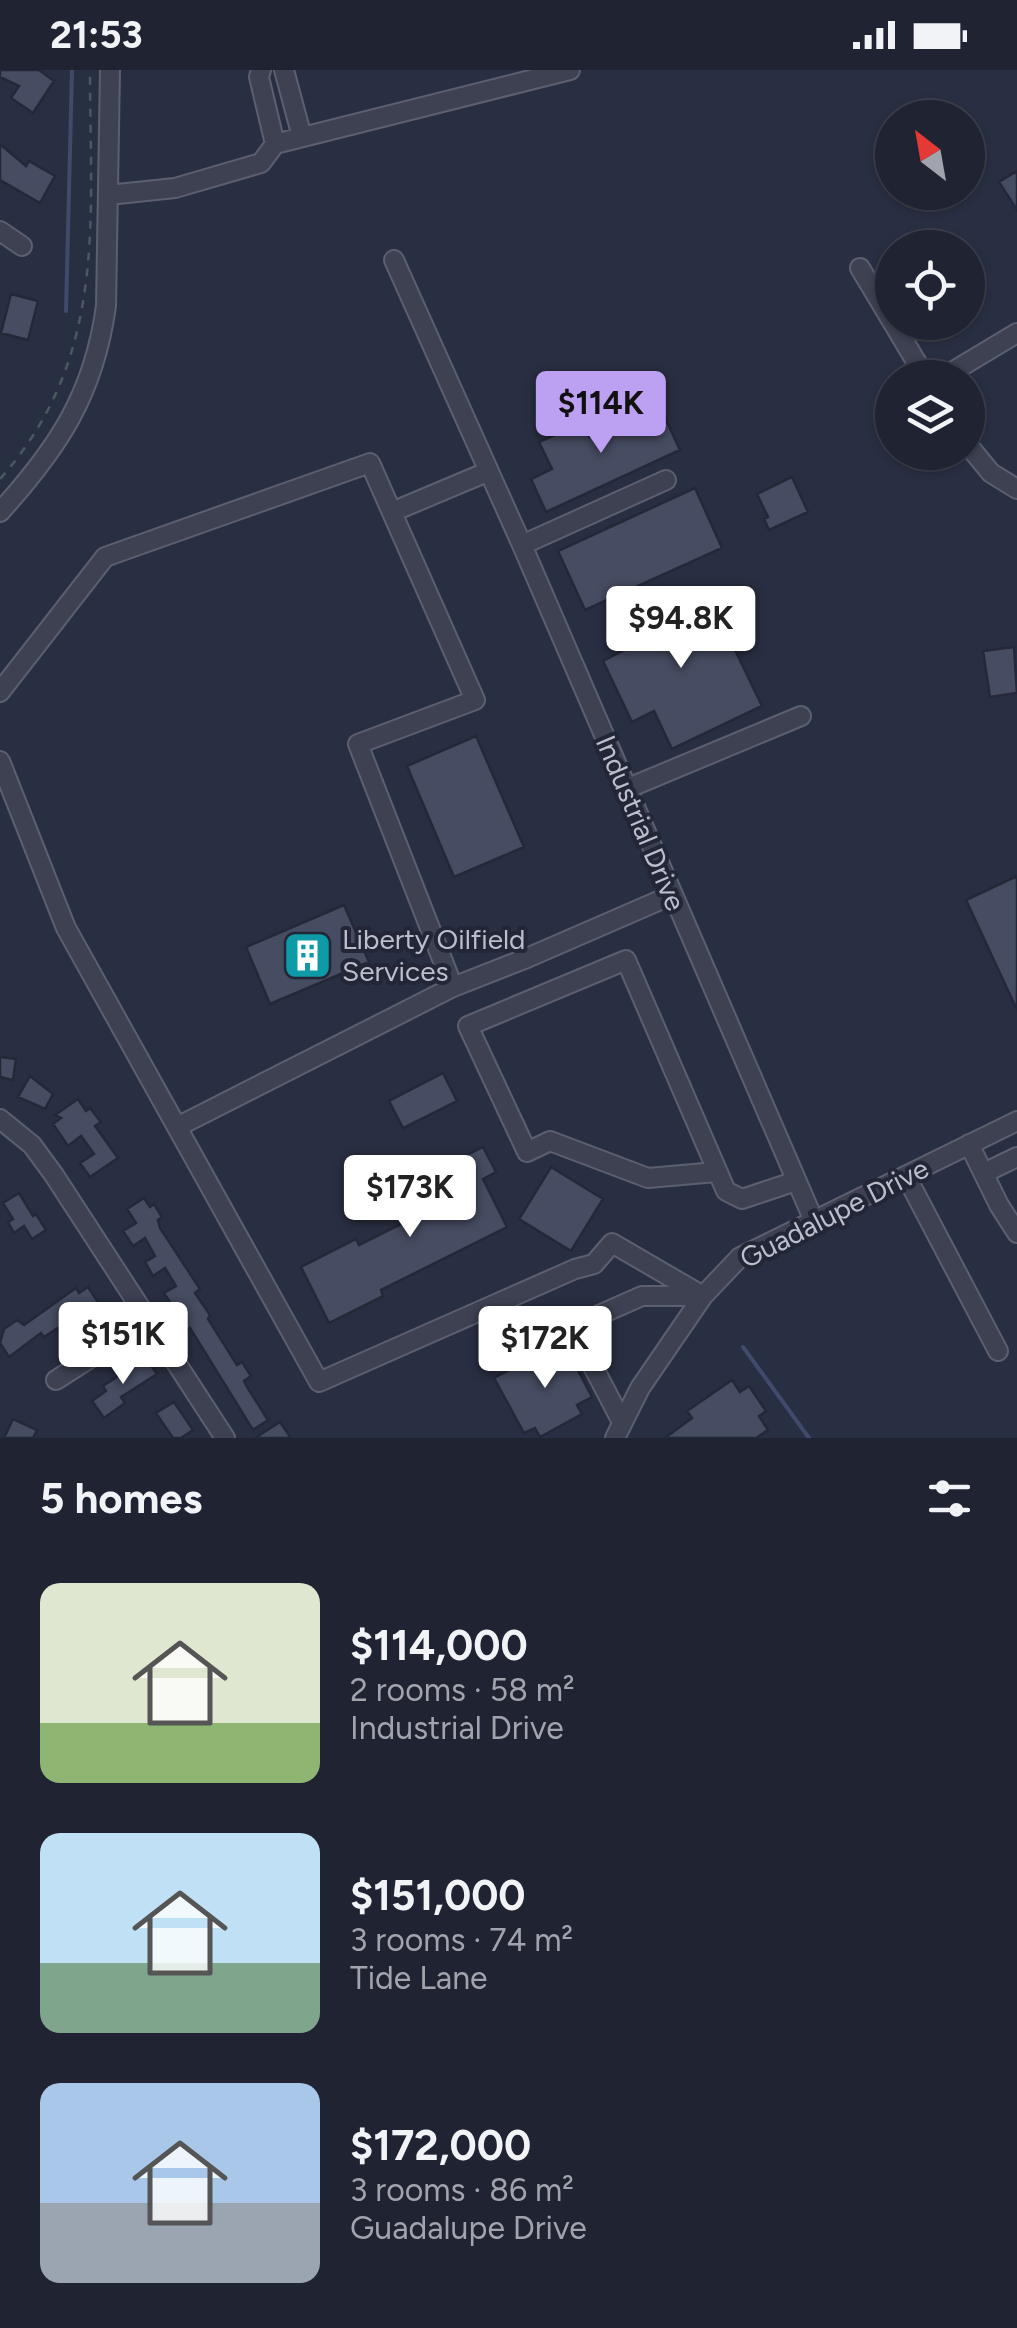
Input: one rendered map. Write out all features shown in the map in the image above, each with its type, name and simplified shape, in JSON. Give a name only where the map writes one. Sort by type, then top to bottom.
[{"type":"street","points":[[0,512],[49,456],[75,415],[94,365],[106,306],[110,70]]},
{"type":"street","points":[[262,70],[259,77],[275,144]]},
{"type":"street","points":[[284,70],[302,137]]},
{"type":"street","points":[[108,195],[175,188],[261,162],[275,144],[570,70]]},
{"type":"street","points":[[0,231],[22,246]]},
{"type":"street","name":"Industrial Drive","points":[[394,260],[522,545],[814,1221]]},
{"type":"street","points":[[860,268],[915,360]]},
{"type":"street","points":[[972,360],[1017,333]]},
{"type":"street","points":[[0,692],[105,557],[370,463],[475,700],[358,744],[453,986]]},
{"type":"street","points":[[985,466],[1017,489]]},
{"type":"street","points":[[392,512],[487,472]]},
{"type":"street","points":[[522,545],[666,480]]},
{"type":"street","points":[[626,789],[802,716]]},
{"type":"street","points":[[0,760],[66,928],[319,1382],[594,1264],[612,1243],[703,1296]]},
{"type":"street","points":[[177,1127],[453,986],[672,895]]},
{"type":"street","points":[[716,1172],[648,1178],[550,1141],[527,1152],[468,1026],[626,960],[726,1191],[742,1199],[796,1181]]},
{"type":"street","points":[[0,1119],[32,1145],[54,1175],[225,1438]]},
{"type":"street","name":"Guadalupe Drive","points":[[619,1430],[640,1388],[703,1296],[740,1257],[1017,1121]]},
{"type":"street","points":[[970,1144],[1017,1234]]},
{"type":"street","points":[[984,1173],[1017,1157]]},
{"type":"street","points":[[906,1176],[998,1351]]},
{"type":"street","points":[[619,1430],[579,1332],[590,1320],[642,1296],[703,1296]]},
{"type":"street","points":[[56,1380],[148,1321]]},
{"type":"path","points":[[0,478],[35,436],[58,394],[82,317],[88,261],[90,70]]},
{"type":"building","points":[[0,70],[39,70],[54,81],[33,113],[11,98],[19,86],[0,77]]},
{"type":"building","points":[[0,144],[26,166],[29,161],[55,176],[40,203],[0,180]]},
{"type":"building","points":[[1017,171],[1017,210],[999,182]]},
{"type":"building","points":[[11,294],[38,301],[28,340],[1,333]]},
{"type":"building","points":[[659,405],[680,450],[546,512],[531,479],[552,469],[539,442],[583,422],[590,437]]},
{"type":"building","points":[[792,477],[808,512],[769,530],[764,519],[768,517],[757,494]]},
{"type":"building","points":[[695,488],[722,548],[585,610],[558,551]]},
{"type":"building","points":[[709,596],[762,706],[672,749],[654,711],[632,722],[603,661],[630,647],[618,621],[660,601],[667,616]]},
{"type":"building","points":[[1014,647],[1017,693],[990,697],[983,651]]},
{"type":"building","points":[[476,736],[524,847],[454,877],[407,766]]},
{"type":"building","points":[[1017,876],[1017,1010],[966,900]]},
{"type":"building","name":"Liberty Oilfield Services","points":[[344,905],[369,962],[270,1004],[246,947]]},
{"type":"building","points":[[0,1057],[16,1059],[13,1080],[0,1077]]},
{"type":"building","points":[[443,1073],[457,1101],[403,1128],[389,1101]]},
{"type":"building","points":[[30,1076],[53,1094],[45,1109],[18,1097]]},
{"type":"building","points":[[78,1099],[101,1122],[95,1126],[118,1158],[90,1177],[80,1163],[94,1154],[81,1136],[68,1146],[53,1124],[61,1118],[55,1115]]},
{"type":"building","points":[[483,1147],[496,1172],[483,1179],[507,1227],[381,1290],[383,1296],[329,1323],[301,1267],[356,1239],[359,1245],[439,1205],[425,1176]]},
{"type":"building","points":[[551,1167],[603,1199],[571,1251],[519,1219]]},
{"type":"building","points":[[19,1193],[46,1230],[32,1239],[24,1226],[14,1233],[8,1222],[13,1219],[3,1203]]},
{"type":"building","points":[[144,1198],[150,1207],[154,1204],[162,1217],[158,1220],[160,1228],[200,1289],[195,1293],[210,1315],[208,1319],[237,1365],[242,1362],[251,1376],[244,1381],[268,1420],[253,1430],[164,1293],[176,1286],[165,1268],[153,1276],[145,1262],[155,1256],[145,1238],[133,1246],[123,1231],[136,1223],[127,1209]]},
{"type":"building","points":[[88,1287],[98,1302],[90,1307],[96,1316],[62,1335],[58,1328],[44,1337],[41,1333],[9,1357],[0,1343],[4,1329],[17,1320],[24,1325],[76,1288],[79,1293]]},
{"type":"building","points":[[563,1342],[592,1397],[577,1405],[582,1414],[540,1437],[535,1428],[524,1433],[494,1378]]},
{"type":"building","points":[[146,1358],[157,1374],[121,1397],[125,1403],[104,1418],[92,1401],[106,1391],[103,1386]]},
{"type":"building","points":[[732,1380],[740,1392],[749,1386],[766,1411],[759,1416],[768,1430],[756,1438],[665,1438],[692,1418],[687,1411]]},
{"type":"building","points":[[174,1402],[193,1430],[181,1438],[173,1438],[156,1413]]},
{"type":"building","points":[[13,1419],[37,1430],[33,1438],[4,1438]]},
{"type":"building","points":[[280,1422],[291,1438],[255,1438]]},
{"type":"waterway","points":[[66,311],[72,70]]},
{"type":"waterway","points":[[743,1347],[809,1438]]},
{"type":"place","name":"Liberty Oilfield Services","points":[[307,955]]}]
